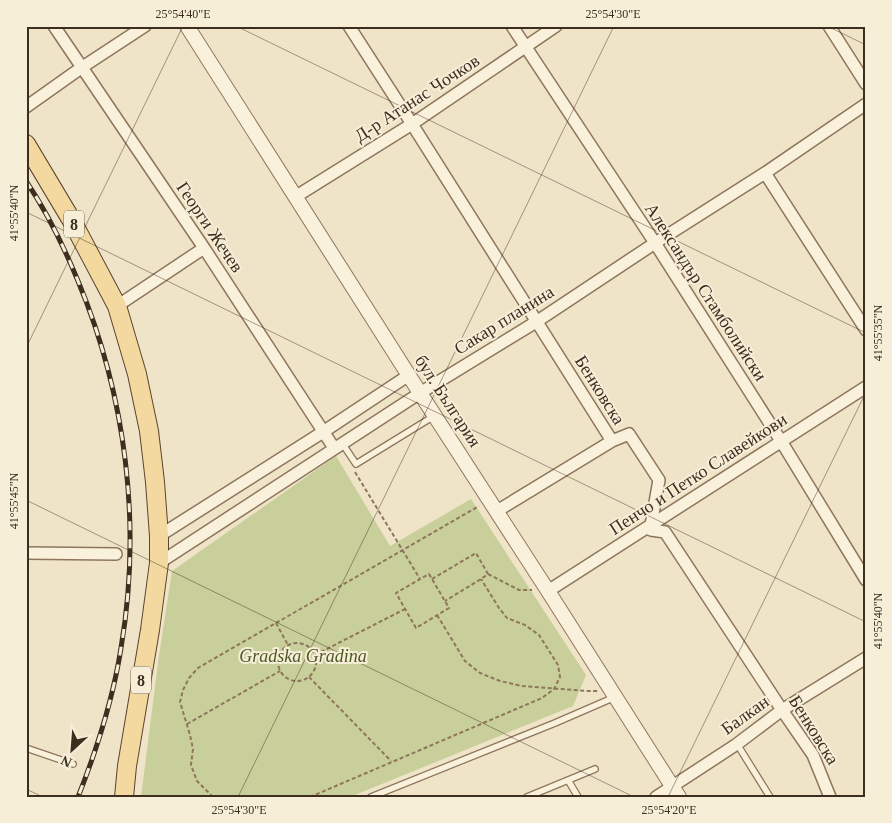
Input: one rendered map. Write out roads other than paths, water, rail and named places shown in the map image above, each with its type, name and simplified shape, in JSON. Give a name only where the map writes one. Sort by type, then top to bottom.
[{"type":"main road","name":"8","points":[[26,144],[72,221],[117,306],[137,374],[149,432],[155,482],[159,563],[127,766],[124,797]]},
{"type":"street","name":"Георги Жечев","points":[[54,26],[204,248],[323,432],[338,445]]},
{"type":"street","points":[[26,107],[145,26]]},
{"type":"street","name":"бул. България","points":[[187,26],[675,791]]},
{"type":"street","name":"Бенковска","points":[[349,26],[612,441],[629,434],[659,480],[651,525],[652,530],[665,532],[813,755],[830,797]]},
{"type":"street","name":"Александър Стамболийски","points":[[512,26],[655,243],[866,580]]},
{"type":"street","name":"Д-р Атанас Чочков","points":[[295,196],[412,124],[556,26]]},
{"type":"street","points":[[830,26],[866,84]]},
{"type":"street","name":"Сакар планина","points":[[159,563],[338,445],[536,322],[764,174],[866,104]]},
{"type":"street","points":[[764,174],[866,330]]},
{"type":"street","points":[[117,306],[204,248]]},
{"type":"street","points":[[159,536],[409,375]]},
{"type":"street","name":"Пенчо и Петко Славейкови","points":[[548,591],[866,387]]},
{"type":"street","points":[[493,506],[612,441]]},
{"type":"street","points":[[26,553],[116,554]]},
{"type":"street","name":"Балкан","points":[[658,796],[675,791],[782,710],[866,658]]},
{"type":"lane","points":[[338,445],[356,464],[435,416]]},
{"type":"lane","points":[[370,797],[555,723],[613,694]]},
{"type":"lane","points":[[737,744],[770,797]]},
{"type":"lane","points":[[26,748],[73,764]]},
{"type":"lane","points":[[527,797],[595,769]]},
{"type":"lane","points":[[568,780],[578,797]]},
{"type":"railway","points":[[26,181],[61,243],[78,281],[94,325],[108,370],[118,415],[129,508],[130,555],[127,602],[121,648],[104,724],[78,797]]},
{"type":"park label","name":"Gradska Gradina","points":[[303,656]]}]
